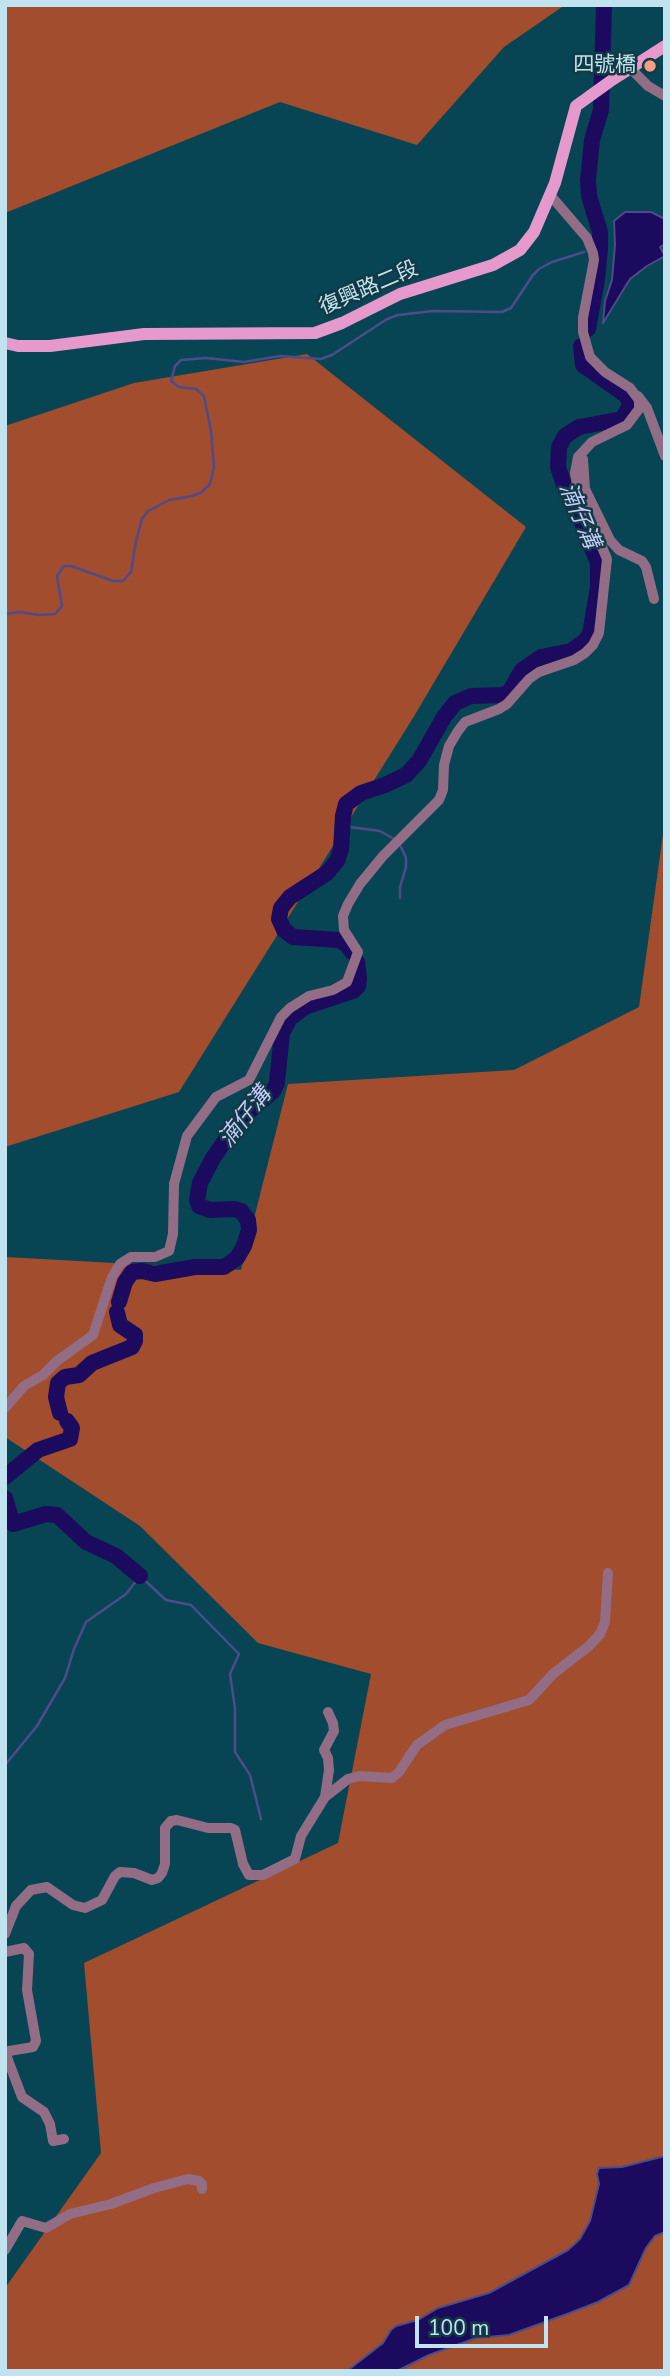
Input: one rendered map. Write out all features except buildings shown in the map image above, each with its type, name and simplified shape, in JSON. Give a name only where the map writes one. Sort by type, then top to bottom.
[{"type":"main road","points":[[630,68],[665,46]]},
{"type":"main road","name":"復興路二段","points":[[5,343],[18,346],[50,346],[144,334],[314,333],[342,323],[400,294],[493,265],[520,250],[534,232],[551,196],[576,106],[630,68]]},
{"type":"street","points":[[630,68],[648,86],[665,96]]},
{"type":"street","points":[[551,196],[587,238],[593,253],[583,318],[583,332],[590,357],[605,372],[636,394],[647,408],[665,456]]},
{"type":"street","points":[[5,1408],[24,1385],[43,1375],[57,1361],[93,1335],[112,1278],[120,1264],[131,1257],[155,1257],[169,1251],[173,1234],[174,1184],[187,1136],[216,1097],[249,1080],[281,1017],[290,1008],[309,996],[333,990],[347,982],[358,952],[344,930],[343,916],[348,904],[383,856],[439,800],[443,790],[444,765],[449,746],[458,731],[465,722],[499,709],[539,672],[574,660],[593,645],[601,621],[607,559],[578,491],[576,465],[578,457],[592,442],[626,425],[635,417],[639,409],[636,394]]},
{"type":"street","points":[[584,449],[585,489],[614,547],[642,561],[646,567],[654,599]]},
{"type":"street","points":[[5,1934],[16,1906],[31,1890],[47,1887],[73,1905],[85,1908],[102,1900],[120,1872],[134,1872],[152,1880],[158,1878],[164,1864],[165,1828],[171,1821],[208,1828],[231,1828],[237,1834],[243,1864],[249,1875],[263,1875],[295,1859],[301,1836],[325,1797],[348,1779],[359,1776],[392,1778],[417,1745],[445,1725],[529,1700],[553,1674],[589,1646],[605,1622],[608,1573]]},
{"type":"street","points":[[325,1797],[329,1770],[324,1750],[334,1731],[334,1723],[328,1712]]},
{"type":"street","points":[[5,1952],[24,1948],[29,1954],[27,1990],[36,2041],[33,2047],[9,2051],[6,2054],[22,2097],[44,2112],[50,2124],[53,2141],[64,2138]]},
{"type":"street","points":[[5,2250],[22,2221],[46,2228],[70,2214],[188,2179],[199,2181],[202,2189]]},
{"type":"shaded area","points":[[5,5],[565,5],[504,47],[417,145],[280,102],[5,213]]},
{"type":"shaded area","points":[[625,212],[651,212],[665,219],[665,244],[660,247],[665,256],[630,279],[603,323],[605,301],[612,280],[614,221]]},
{"type":"shaded area","points":[[307,354],[526,527],[413,718],[179,1092],[5,1147],[5,426],[134,383]]},
{"type":"shaded area","points":[[665,820],[665,2371],[5,2371],[5,2288],[101,2153],[84,1963],[338,1843],[371,1674],[258,1643],[140,1526],[5,1437],[5,1257],[241,1270],[288,1084],[514,1070],[639,1007]]},
{"type":"shaded area","points":[[665,2156],[665,2232],[655,2236],[646,2248],[629,2285],[598,2302],[567,2314],[509,2335],[476,2338],[429,2355],[397,2371],[347,2371],[383,2343],[396,2326],[418,2320],[438,2308],[489,2293],[568,2250],[580,2239],[590,2221],[599,2184],[599,2168],[622,2167]]},
{"type":"waterway","name":"湳仔溝","points":[[588,329],[600,249],[600,232],[589,196],[588,180],[592,140],[601,110],[604,5]]},
{"type":"waterway","points":[[5,614],[55,614],[62,606],[57,576],[64,566],[113,581],[123,581],[131,572],[142,519],[148,511],[169,500],[202,492],[210,484],[214,467],[204,396],[196,389],[179,387],[171,381],[175,366],[181,360],[206,358],[244,362],[280,356],[321,359],[398,315],[433,311],[502,312],[511,308],[539,269],[584,252]]},
{"type":"waterway","name":"湳仔溝","points":[[352,952],[339,940],[293,937],[284,930],[279,919],[281,908],[290,897],[327,873],[337,861],[346,804],[361,793],[406,775],[419,761],[455,703],[471,696],[504,695],[510,691],[522,670],[541,657],[571,651],[590,634],[598,587],[598,563],[565,488],[558,467],[559,447],[565,436],[579,427],[622,419],[630,406],[627,396],[583,365],[581,346]]},
{"type":"waterway","points":[[342,826],[380,831],[394,839]]},
{"type":"waterway","points":[[400,898],[406,867],[406,858],[401,847]]},
{"type":"waterway","name":"湳仔溝","points":[[119,1302],[125,1282],[132,1272],[155,1274],[195,1267],[224,1267],[237,1258],[249,1230],[248,1220],[241,1211],[210,1210],[199,1206],[197,1200],[200,1183],[213,1158],[243,1117],[273,1091],[277,1083],[282,1033],[290,1018],[305,1007],[353,991],[358,986],[359,979],[357,962]]},
{"type":"waterway","name":"湳仔溝","points":[[60,1413],[56,1397],[58,1383],[65,1377],[79,1375],[92,1363],[132,1347],[135,1335],[120,1325],[117,1312]]},
{"type":"waterway","name":"湳仔溝","points":[[5,1477],[38,1450],[70,1439],[72,1428],[67,1421]]},
{"type":"waterway","name":"湳仔溝","points":[[5,1498],[13,1524],[46,1514],[57,1515],[86,1542],[116,1556],[140,1576]]},
{"type":"waterway","points":[[5,1765],[37,1726],[65,1678],[86,1622],[126,1594],[140,1576],[166,1600],[191,1605],[239,1654],[230,1674],[235,1708],[235,1752],[250,1775],[261,1819]]},
{"type":"place","name":"四號橋","points":[[650,66]]}]
